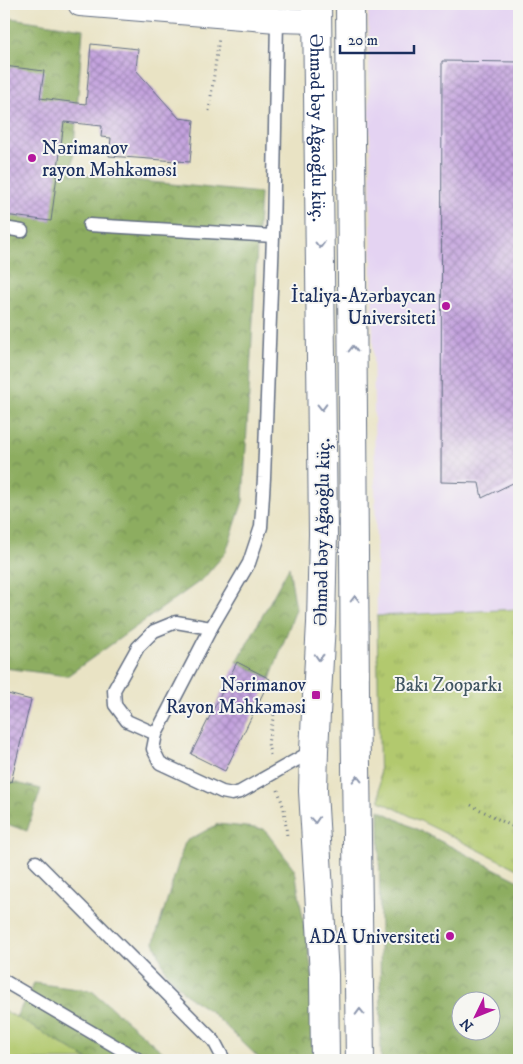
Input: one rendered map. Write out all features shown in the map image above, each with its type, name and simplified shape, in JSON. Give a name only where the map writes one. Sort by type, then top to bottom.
[{"type":"street","points":[[80,4],[277,20],[317,12]]},
{"type":"street","name":"Əhməd bəy Ağaoğlu küç.","points":[[350,4],[360,1060]]},
{"type":"street","name":"Əhməd bəy Ağaoğlu küç.","points":[[317,12],[323,534],[313,791],[324,975],[325,1060]]},
{"type":"street","points":[[314,750],[356,751]]},
{"type":"lane","points":[[277,20],[273,236],[261,527],[249,563],[211,628],[156,734],[153,749],[160,763],[222,792],[232,794],[240,792],[314,750]]},
{"type":"lane","points":[[89,225],[273,236]]},
{"type":"lane","points":[[4,228],[22,231]]},
{"type":"lane","points":[[156,734],[127,721],[115,705],[114,690],[138,647],[154,631],[176,622],[211,628]]},
{"type":"lane","points":[[36,862],[214,1041],[224,1060]]},
{"type":"lane","points":[[4,981],[139,1060]]},
{"type":"path","points":[[209,111],[222,15]]},
{"type":"path","points":[[471,805],[519,830]]},
{"type":"shaded area","name":"İtaliya-Azərbaycan Universiteti","points":[[368,4],[519,4],[519,609],[377,616]]},
{"type":"green space","points":[[4,17],[83,29],[72,174],[260,193],[243,501],[226,552],[203,579],[67,676],[4,668]]},
{"type":"green space","points":[[289,567],[296,609],[270,679],[237,662]]},
{"type":"green space","name":"Bakı Zooparkı","points":[[519,609],[519,870],[380,801],[377,616]]},
{"type":"green space","points":[[4,780],[41,789],[27,831],[4,823]]},
{"type":"green space","name":"ADA Universiteti","points":[[379,810],[519,881],[519,1060],[381,1060]]},
{"type":"green space","points":[[218,824],[264,829],[295,870],[315,991],[314,1060],[261,1060],[210,1011],[187,996],[166,972],[154,942],[185,842]]},
{"type":"green space","points":[[34,983],[92,991],[172,1060],[89,1060],[16,1017]]},
{"type":"green space","points":[[4,1010],[89,1060],[4,1060]]},
{"type":"building","points":[[91,44],[138,49],[136,70],[179,118],[194,120],[190,162],[109,156],[111,138],[101,137],[102,126],[64,122],[51,221],[4,215],[4,66],[44,71],[40,98],[86,104]]},
{"type":"building","points":[[442,61],[519,62],[519,480],[482,498],[479,483],[441,482]]},
{"type":"building","points":[[237,662],[270,679],[225,771],[191,754]]},
{"type":"building","points":[[4,693],[31,700],[11,782],[4,781]]},
{"type":"place","name":"Nərimanov rayon Məhkəməsi","points":[[32,158]]},
{"type":"place","name":"İtaliya-Azərbaycan Universiteti","points":[[446,306]]},
{"type":"place","name":"Nərimanov Rayon Məhkəməsi","points":[[316,695]]},
{"type":"place","name":"ADA Universiteti","points":[[450,936]]}]
